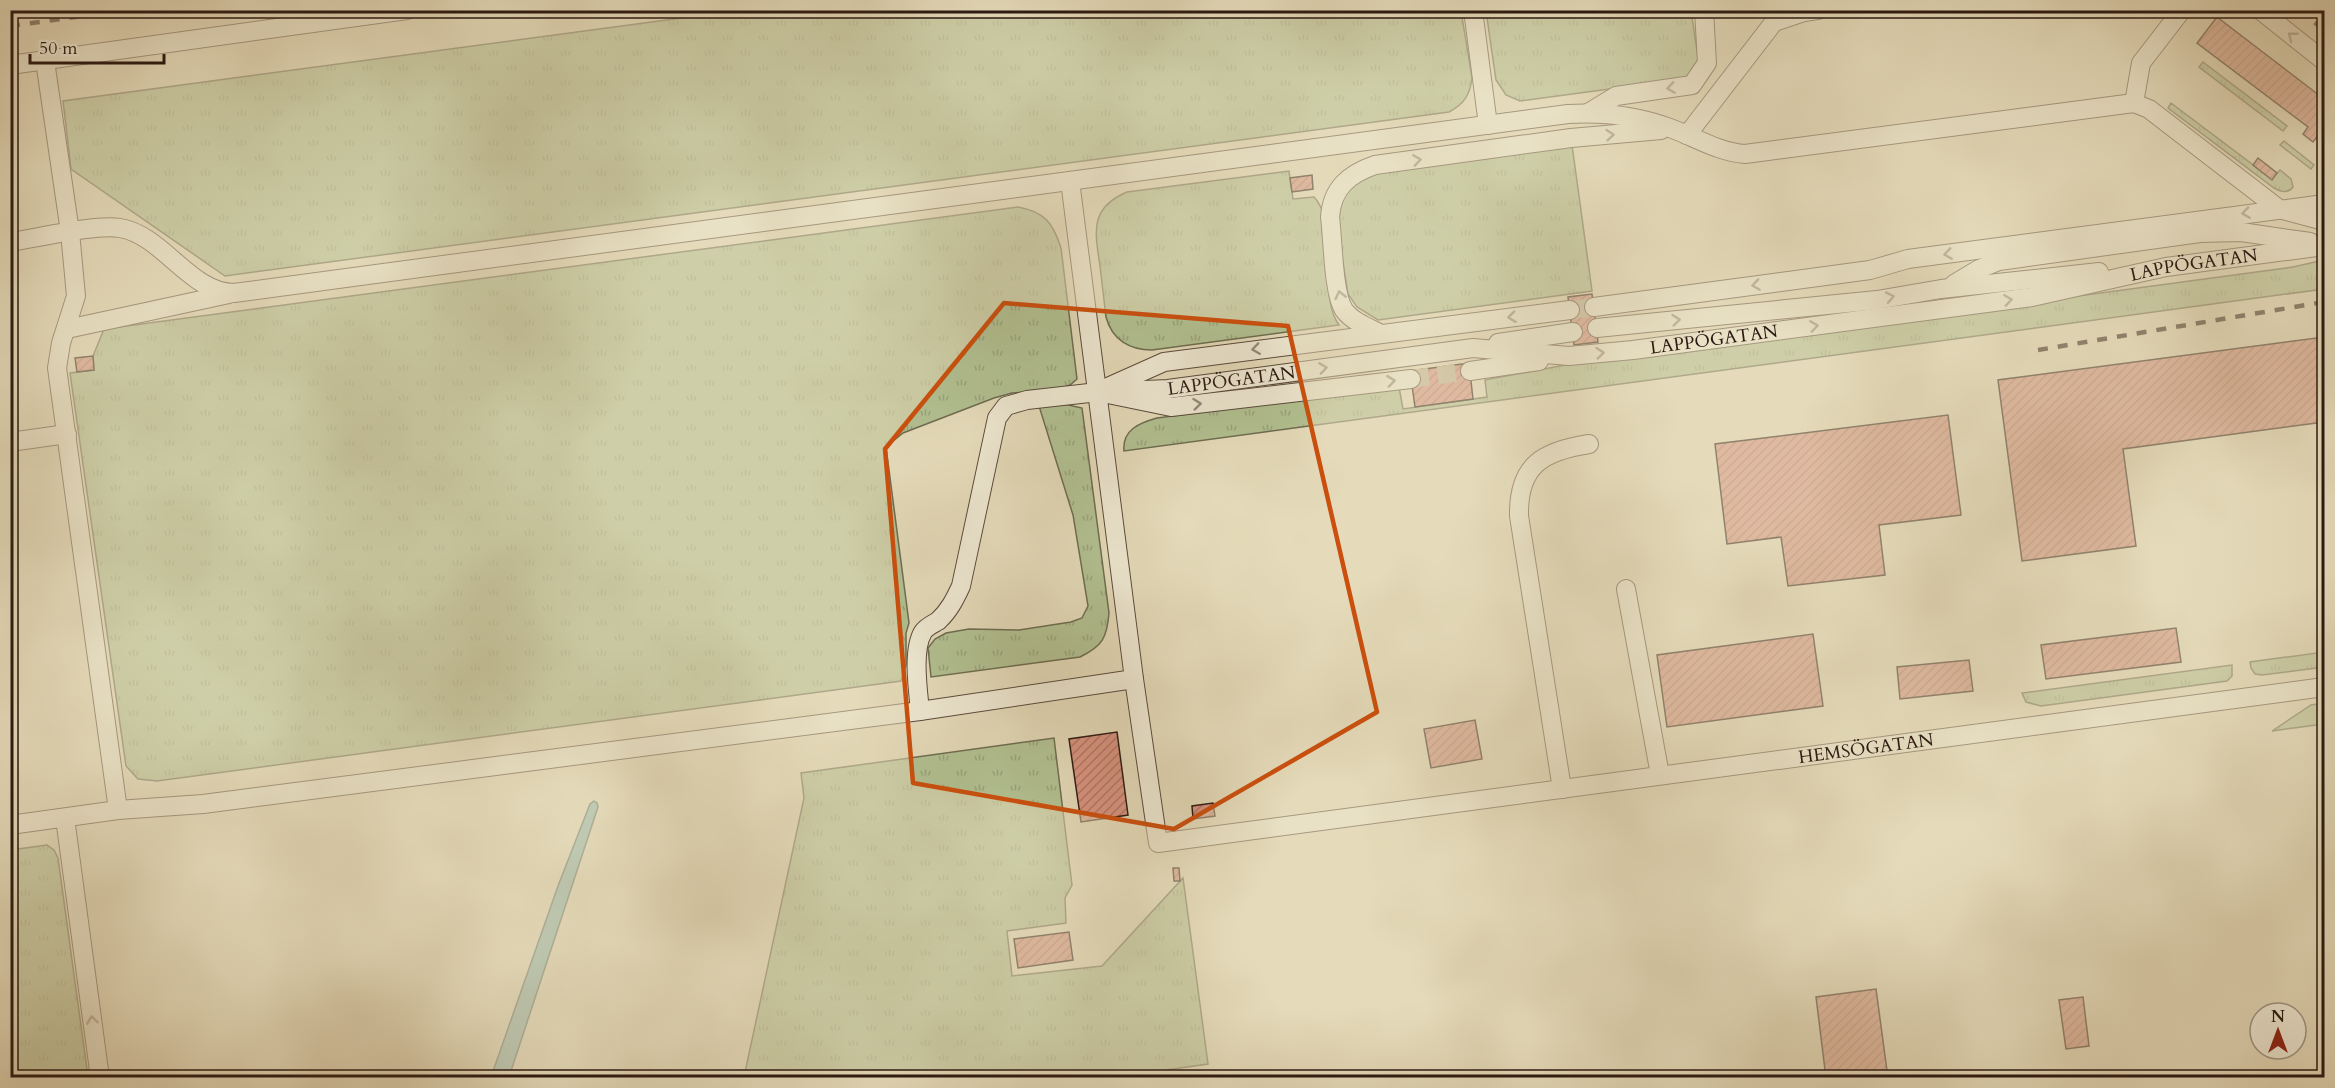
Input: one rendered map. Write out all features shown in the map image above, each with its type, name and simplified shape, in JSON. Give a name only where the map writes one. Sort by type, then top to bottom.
[{"type":"street","points":[[10,65],[407,10]]},
{"type":"street","points":[[1473,10],[1488,125]]},
{"type":"street","points":[[1588,113],[1616,96],[1692,85],[1707,63],[1704,10]]},
{"type":"street","points":[[1379,333],[1349,315],[1341,303],[1338,288],[1330,217],[1331,206],[1338,189],[1353,174],[1376,165],[1571,138],[1680,132],[1774,22],[1818,10]]},
{"type":"street","points":[[2134,103],[2141,63],[2182,10]]},
{"type":"street","points":[[2260,10],[2325,61]]},
{"type":"street","points":[[45,61],[70,232],[76,296],[61,344],[57,368],[118,810]]},
{"type":"street","points":[[67,329],[234,293],[1588,113],[1650,121],[1722,150],[1745,154],[2134,103],[2149,109],[2279,209],[2325,221]]},
{"type":"street","points":[[10,825],[118,810],[203,804],[920,711],[1134,679],[1070,181]]},
{"type":"street","points":[[1594,307],[1870,270],[1908,259],[2325,204]]},
{"type":"street","points":[[10,242],[70,232],[120,228],[146,238],[209,287],[224,293],[234,293]]},
{"type":"street","points":[[1941,289],[2000,261],[2200,233],[2241,232],[2325,245]]},
{"type":"street","name":"LAPPÖGATAN","points":[[1098,392],[1168,389],[1473,348],[1569,356],[1683,344],[2032,297],[2166,267],[2325,245]]},
{"type":"street","points":[[1597,328],[1877,300],[1941,289],[2047,276],[2166,267]]},
{"type":"street","name":"LAPPÖGATAN","points":[[1098,392],[1164,362],[1570,310]]},
{"type":"street","points":[[1473,348],[1573,332]]},
{"type":"street","points":[[1470,371],[1569,356]]},
{"type":"street","points":[[920,711],[918,651],[923,631],[938,620],[952,605],[961,586],[997,418],[1006,406],[1027,400],[1098,392],[1171,407],[1411,379]]},
{"type":"street","points":[[10,442],[67,434]]},
{"type":"street","points":[[1562,789],[1519,499],[1525,478],[1533,466],[1548,454],[1562,448],[1589,444]]},
{"type":"street","points":[[1626,589],[1660,775]]},
{"type":"street","name":"HEMSÖGATAN","points":[[1134,679],[1158,843],[2325,687]]},
{"type":"street","points":[[65,818],[100,1077]]},
{"type":"highlighted area","points":[[1004,303],[1288,326],[1377,712],[1174,829],[913,783],[885,449]]},
{"type":"green space","points":[[741,10],[1461,11],[1472,78],[1465,98],[1459,106],[1449,112],[225,276],[71,169],[63,101]]},
{"type":"green space","points":[[1486,11],[1691,11],[1699,64],[1684,79],[1520,101],[1506,95],[1496,80]]},
{"type":"green space","points":[[2203,62],[2287,126],[2283,131],[2199,67]]},
{"type":"green space","points":[[2171,103],[2272,179],[2280,170],[2291,179],[2293,187],[2284,192],[2274,188],[2168,108]]},
{"type":"green space","points":[[2284,141],[2314,165],[2311,169],[2280,145]]},
{"type":"green space","points":[[1572,145],[1592,291],[1378,320],[1357,307],[1348,294],[1336,219],[1343,196],[1359,181],[1383,171]]},
{"type":"green space","points":[[1289,171],[1293,199],[1314,197],[1321,208],[1327,240],[1329,296],[1339,325],[1152,350],[1129,346],[1117,338],[1106,317],[1096,232],[1100,213],[1106,206],[1127,192]]},
{"type":"green space","points":[[1018,207],[1035,212],[1047,220],[1061,248],[1077,379],[1070,385],[1057,390],[1012,393],[994,398],[903,433],[886,447],[909,623],[906,633],[906,665],[901,681],[157,781],[138,779],[126,766],[70,373],[94,370],[93,356],[104,329]]},
{"type":"green space","points":[[2324,260],[2324,289],[1124,451],[1126,438],[1133,428],[1157,418],[1399,387],[1403,409],[1487,397],[1485,380],[1565,365],[2293,267]]},
{"type":"green space","points":[[1064,404],[1082,408],[1109,613],[1105,635],[1099,645],[1080,657],[931,677],[928,648],[935,639],[946,633],[969,629],[1019,630],[1071,622],[1082,618],[1088,606],[1073,515],[1039,406]]},
{"type":"green space","points":[[2324,652],[2324,667],[2262,675],[2255,674],[2251,668],[2250,662]]},
{"type":"green space","points":[[2232,665],[2232,676],[2227,681],[2041,706],[2026,702],[2022,693]]},
{"type":"green space","points":[[2324,703],[2324,724],[2272,731],[2311,705]]},
{"type":"green space","points":[[1054,738],[1072,885],[1065,898],[1066,923],[1007,931],[1012,976],[1102,966],[1183,878],[1208,1064],[1109,1078],[744,1077],[804,798],[801,773]]},
{"type":"green space","points":[[47,845],[54,850],[58,858],[88,1077],[11,1077],[11,850]]},
{"type":"water","points":[[594,801],[598,807],[509,1077],[491,1077],[558,886],[590,804]]},
{"type":"building","points":[[2217,17],[2324,99],[2324,139],[2319,134],[2313,142],[2303,134],[2308,127],[2197,43]]},
{"type":"building","points":[[2258,158],[2277,173],[2272,180],[2253,165]]},
{"type":"building","points":[[1312,175],[1313,189],[1292,192],[1290,178]]},
{"type":"building","points":[[1592,294],[1598,342],[1574,345],[1568,297]]},
{"type":"building","points":[[2324,337],[2324,422],[2123,449],[2136,546],[2022,561],[1998,380]]},
{"type":"building","points":[[93,356],[94,370],[77,372],[75,358]]},
{"type":"building","points":[[1469,363],[1473,399],[1415,407],[1410,371]]},
{"type":"building","points":[[1948,415],[1961,515],[1879,525],[1885,575],[1788,586],[1781,537],[1727,544],[1715,444]]},
{"type":"building","points":[[2176,628],[2181,662],[2046,679],[2041,645]]},
{"type":"building","points":[[1813,634],[1823,706],[1667,727],[1657,655]]},
{"type":"building","points":[[1969,660],[1973,691],[1900,699],[1897,667]]},
{"type":"building","points":[[1475,720],[1482,759],[1431,768],[1424,729]]},
{"type":"building","points":[[1117,732],[1128,815],[1081,822],[1069,739]]},
{"type":"building","points":[[1213,803],[1215,816],[1193,819],[1192,806]]},
{"type":"building","points":[[1173,868],[1179,868],[1180,881],[1174,881]]},
{"type":"building","points":[[1069,932],[1073,960],[1018,968],[1014,939]]},
{"type":"building","points":[[1876,989],[1888,1078],[1826,1078],[1816,997]]},
{"type":"building","points":[[2083,997],[2089,1046],[2066,1049],[2059,1000]]},
{"type":"tunnel","points":[[1570,310],[1594,307]]},
{"type":"tunnel","points":[[1411,379],[1470,371]]},
{"type":"railway","points":[[10,14],[35,10]]},
{"type":"railway","points":[[10,26],[126,10]]},
{"type":"railway","points":[[2299,10],[2324,30]]},
{"type":"railway","points":[[2038,350],[2324,302]]}]
